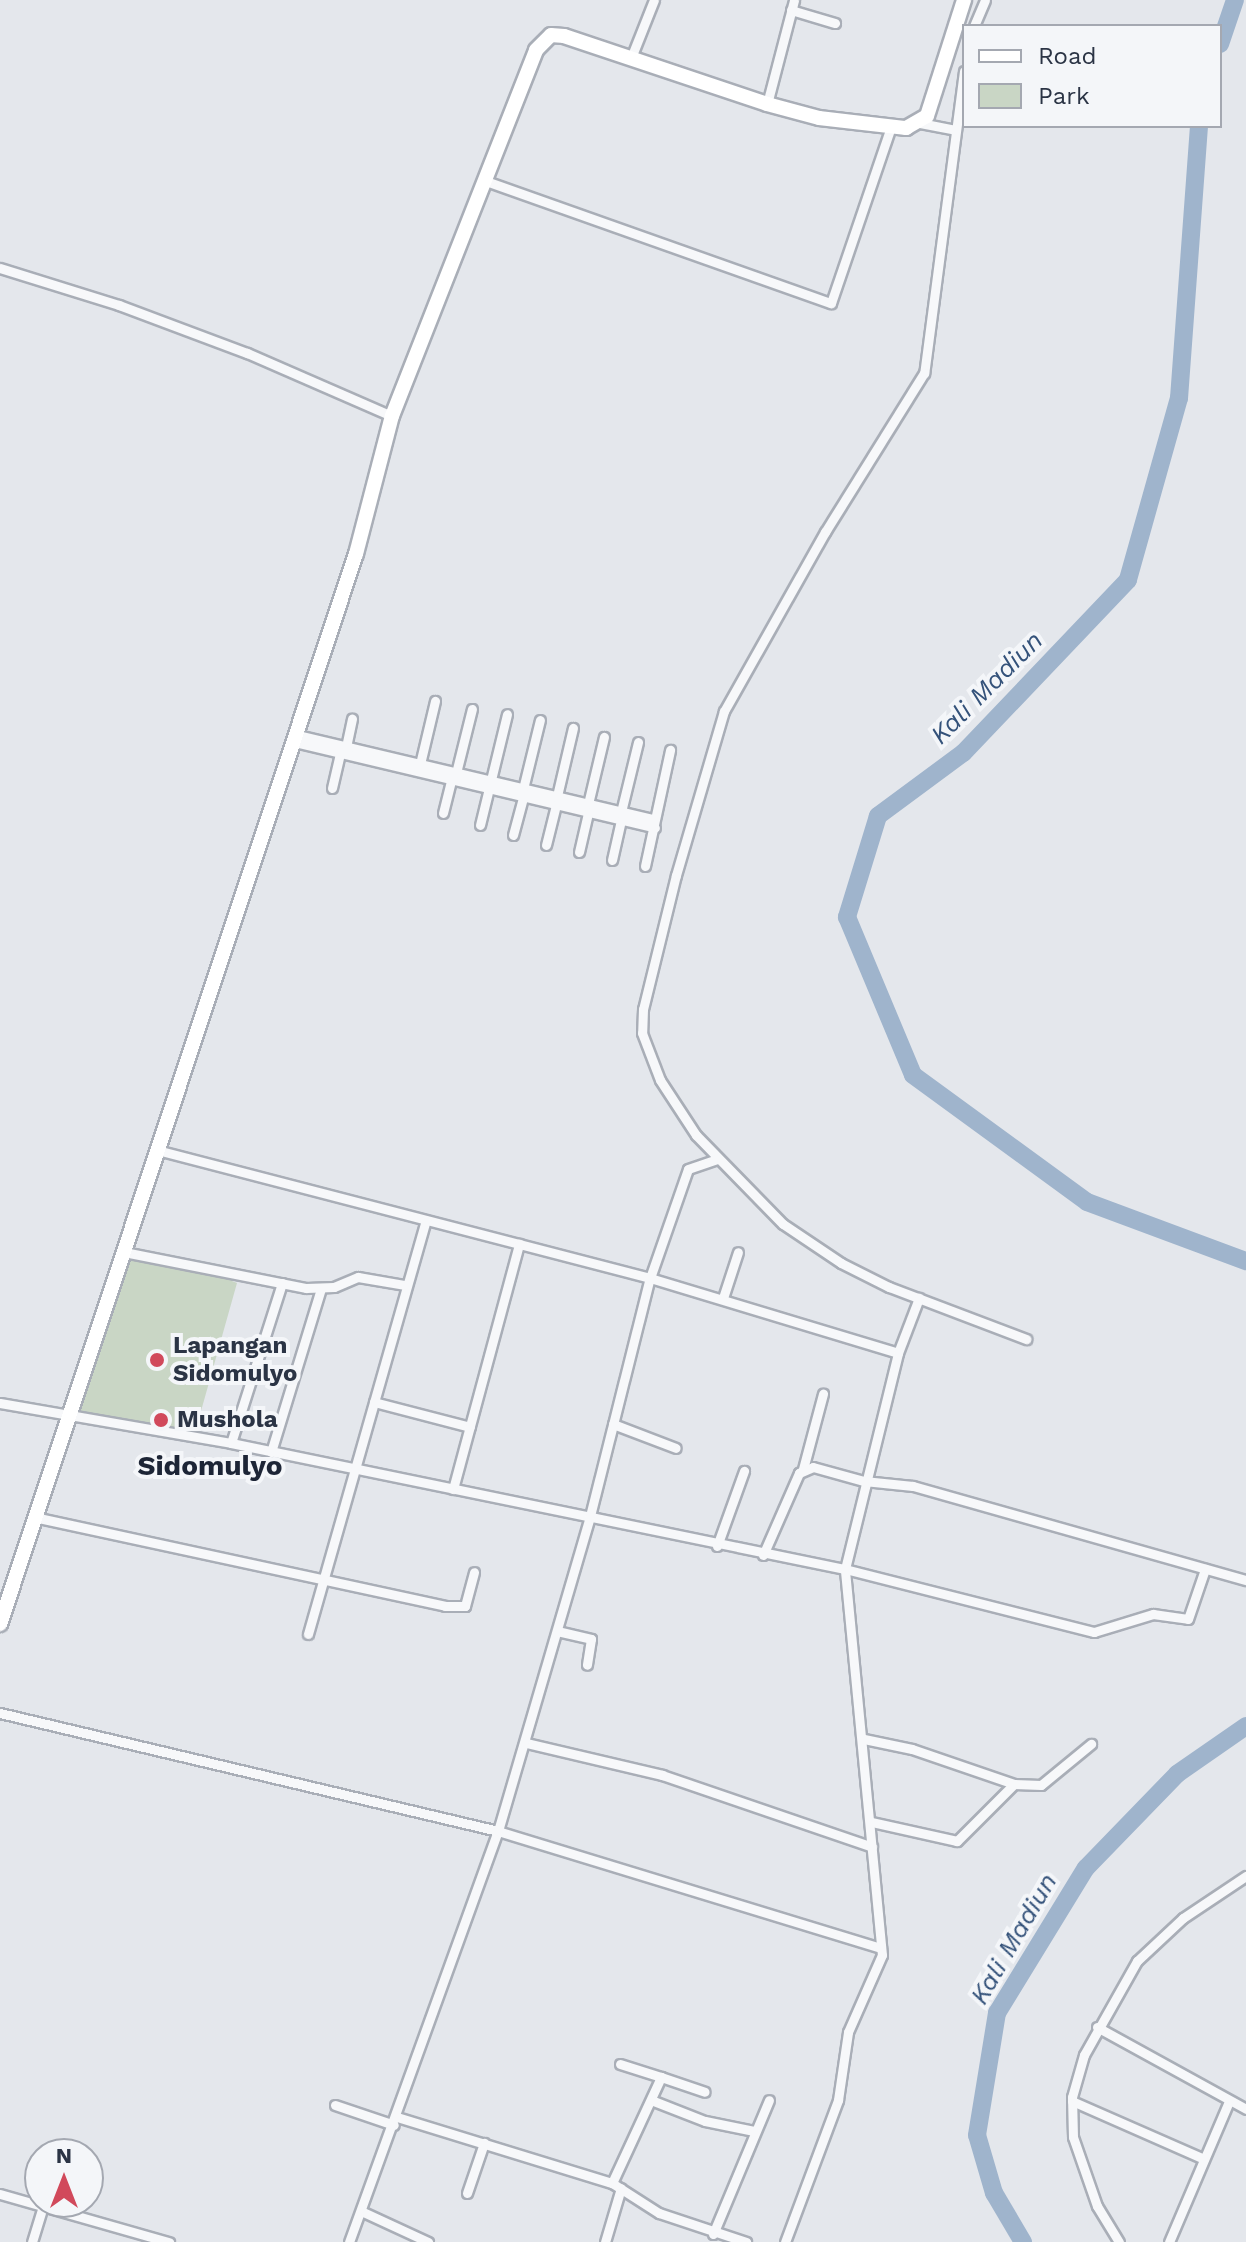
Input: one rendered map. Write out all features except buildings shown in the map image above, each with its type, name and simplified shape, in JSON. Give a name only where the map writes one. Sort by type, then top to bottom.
[{"type":"main road","points":[[0,1624],[356,554],[392,416],[483,180],[542,40],[564,36],[767,104],[891,127],[920,123],[927,116],[964,0]]},
{"type":"street","points":[[631,58],[654,0]]},
{"type":"street","points":[[975,24],[985,0]]},
{"type":"street","points":[[767,104],[792,5],[835,23]]},
{"type":"street","points":[[962,84],[935,317],[924,373],[728,701],[676,875],[643,1009],[642,1033],[660,1080],[717,1159],[805,1239],[854,1270],[1026,1339]]},
{"type":"street","points":[[920,123],[955,130]]},
{"type":"street","points":[[483,180],[831,303],[891,127]]},
{"type":"street","points":[[0,268],[147,315],[392,416]]},
{"type":"street","points":[[420,764],[435,701]]},
{"type":"street","points":[[443,813],[472,709]]},
{"type":"street","points":[[480,825],[484,784],[507,714]]},
{"type":"street","points":[[332,788],[352,719]]},
{"type":"street","points":[[513,835],[540,720]]},
{"type":"street","points":[[546,845],[573,728]]},
{"type":"street","points":[[579,852],[604,737]]},
{"type":"street","points":[[296,738],[654,824]]},
{"type":"street","points":[[612,860],[638,742]]},
{"type":"street","points":[[343,750],[420,764],[454,776]]},
{"type":"street","points":[[645,866],[670,750]]},
{"type":"street","points":[[157,1150],[650,1278],[898,1353]]},
{"type":"street","points":[[349,2242],[498,1831],[526,1743],[590,1516],[650,1278],[688,1169],[717,1159]]},
{"type":"street","points":[[308,1634],[426,1220]]},
{"type":"street","points":[[453,1489],[519,1244]]},
{"type":"street","points":[[124,1252],[321,1288],[358,1277],[405,1285]]},
{"type":"street","points":[[723,1298],[738,1252]]},
{"type":"street","points":[[231,1443],[282,1283]]},
{"type":"street","points":[[271,1452],[321,1288]]},
{"type":"street","points":[[785,2242],[838,2100],[848,2032],[879,1968],[881,1948],[864,1739],[845,1569],[864,1481],[898,1353],[919,1298]]},
{"type":"street","points":[[763,1555],[803,1469],[823,1394]]},
{"type":"street","points":[[374,1402],[470,1427]]},
{"type":"street","points":[[0,1403],[231,1443],[590,1516],[717,1546],[845,1569],[1094,1632],[1153,1614],[1188,1619],[1205,1569]]},
{"type":"street","points":[[613,1424],[676,1448]]},
{"type":"street","points":[[803,1469],[813,1467],[864,1481],[913,1486],[1246,1580]]},
{"type":"street","points":[[717,1546],[744,1471]]},
{"type":"street","points":[[34,1517],[463,1607],[474,1572]]},
{"type":"street","points":[[557,1631],[591,1639],[587,1665]]},
{"type":"street","points":[[0,1713],[498,1831],[881,1948]]},
{"type":"street","points":[[864,1739],[912,1749],[1014,1784],[1041,1785],[1091,1744]]},
{"type":"street","points":[[526,1743],[662,1775],[872,1847]]},
{"type":"street","points":[[871,1822],[957,1841],[1014,1784]]},
{"type":"street","points":[[1119,2242],[1097,2206],[1077,2153],[1072,2101],[1097,2027],[1137,1961],[1192,1911],[1246,1876]]},
{"type":"street","points":[[1097,2027],[1246,2109]]},
{"type":"street","points":[[620,2064],[705,2092]]},
{"type":"street","points":[[605,2242],[617,2185],[661,2077]]},
{"type":"street","points":[[651,2100],[705,2121],[754,2131]]},
{"type":"street","points":[[713,2234],[769,2100]]},
{"type":"street","points":[[1072,2101],[1204,2159]]},
{"type":"street","points":[[1169,2242],[1229,2101]]},
{"type":"street","points":[[335,2105],[484,2143],[617,2185],[659,2213],[713,2234],[746,2242]]},
{"type":"street","points":[[467,2193],[484,2143]]},
{"type":"street","points":[[0,2194],[24,2200]]},
{"type":"street","points":[[361,2211],[428,2242]]},
{"type":"street","points":[[32,2242],[39,2218]]},
{"type":"street","points":[[79,2218],[131,2237],[169,2242]]},
{"type":"green space","name":"Lapangan Sidomulyo","points":[[131,1256],[234,1275],[232,1281],[237,1283],[194,1436],[78,1414]]},
{"type":"waterway","name":"Kali Madiun","points":[[1222,38],[1235,0]]},
{"type":"waterway","name":"Kali Madiun","points":[[1199,128],[1179,398],[1128,580],[963,753],[878,816],[847,917],[913,1075],[1087,1202],[1246,1261]]},
{"type":"waterway","name":"Kali Madiun","points":[[1023,2242],[994,2193],[977,2135],[997,2013],[1086,1868],[1177,1774],[1246,1726]]},
{"type":"place","name":"Lapangan Sidomulyo","points":[[157,1360]]},
{"type":"place","name":"Mushola","points":[[161,1420]]},
{"type":"district","name":"Sidomulyo","points":[[210,1466]]}]
